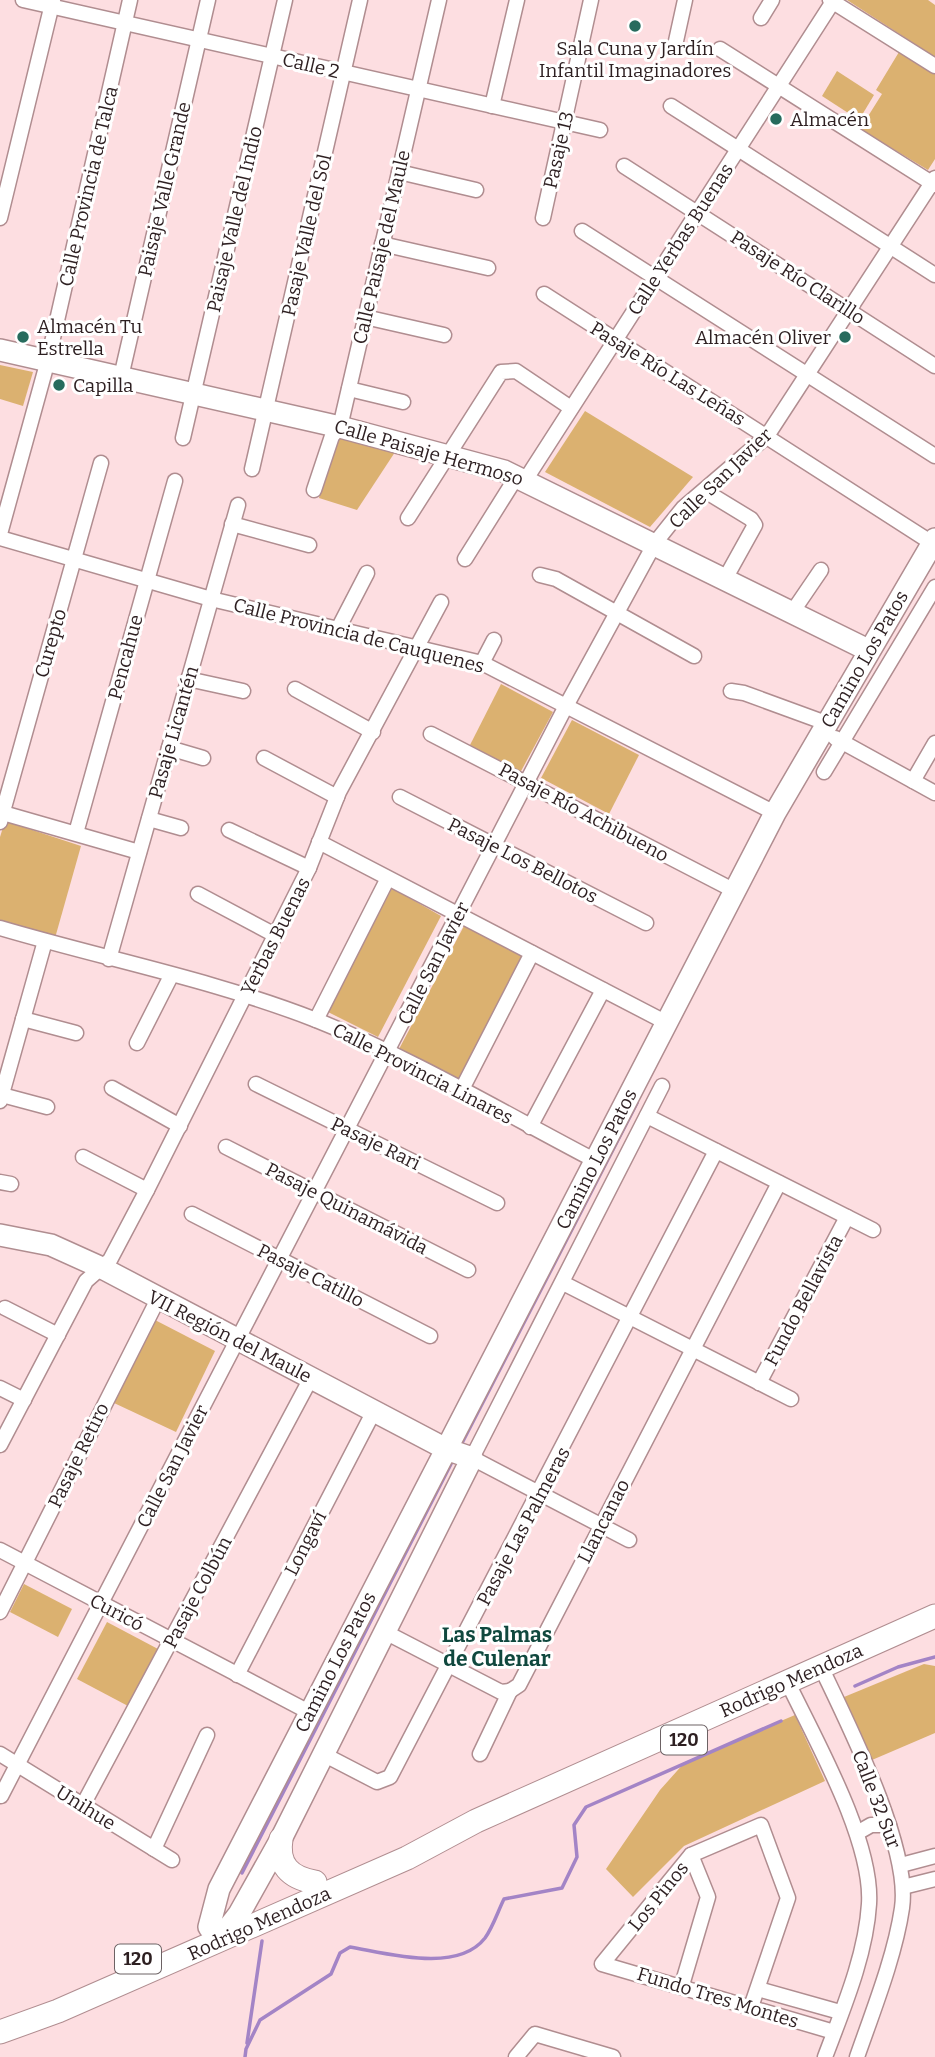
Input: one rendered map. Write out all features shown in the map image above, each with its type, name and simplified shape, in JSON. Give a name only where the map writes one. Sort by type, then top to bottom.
[{"type":"main road","name":"Rodrigo Mendoza","points":[[824,1674],[935,1616]]},
{"type":"main road","name":"Rodrigo Mendoza","points":[[0,2025],[214,1933],[407,1858],[476,1821],[572,1779],[824,1674],[935,1632]]},
{"type":"main road","name":"Rodrigo Mendoza","points":[[0,2032],[58,2011],[214,1933],[239,1914],[408,1843],[476,1821]]},
{"type":"main road","points":[[281,1839],[280,1857],[287,1870],[302,1880],[315,1881]]},
{"type":"street","name":"Calle 2","points":[[23,0],[52,3],[125,23],[600,130]]},
{"type":"street","name":"Calle Provincia de Talca","points":[[0,536],[48,360],[130,0]]},
{"type":"street","name":"Paisaje Valle Grande","points":[[121,377],[208,0]]},
{"type":"street","name":"Paisaje Valle del Indio","points":[[183,438],[285,0]]},
{"type":"street","name":"Pasaje Valle del Sol","points":[[252,470],[359,0]]},
{"type":"street","name":"Calle Paisaje del Maule","points":[[314,490],[332,436],[340,427],[439,0]]},
{"type":"street","points":[[492,106],[517,0]]},
{"type":"street","name":"Pasaje 13","points":[[543,218],[591,0]]},
{"type":"street","points":[[676,41],[685,0]]},
{"type":"street","points":[[761,18],[772,0]]},
{"type":"street","points":[[832,1],[935,66]]},
{"type":"street","name":"Calle Yerbas Buenas","points":[[465,559],[571,408],[832,1]]},
{"type":"street","points":[[0,218],[52,3]]},
{"type":"street","points":[[720,49],[934,182]]},
{"type":"street","points":[[671,106],[935,275]]},
{"type":"street","name":"Pasaje Río Clarillo","points":[[624,166],[935,366]]},
{"type":"street","points":[[399,172],[475,190]]},
{"type":"street","name":"Calle San Javier","points":[[1,1796],[566,706],[655,543],[683,508],[767,436],[934,182]]},
{"type":"street","points":[[582,232],[935,456]]},
{"type":"street","points":[[382,244],[488,268]]},
{"type":"street","name":"Pasaje Río Las Leñas","points":[[544,294],[934,541]]},
{"type":"street","points":[[365,317],[444,335]]},
{"type":"street","name":"Calle Paisaje Hermoso","points":[[0,350],[340,427],[522,477],[791,614],[868,650]]},
{"type":"street","points":[[408,518],[497,376],[505,370],[516,370],[571,408]]},
{"type":"street","points":[[348,389],[403,402]]},
{"type":"street","name":"Curepto","points":[[1,818],[101,463]]},
{"type":"street","name":"Pencahue","points":[[76,834],[174,481]]},
{"type":"street","points":[[705,491],[751,519],[755,525],[725,579]]},
{"type":"street","name":"Pasaje Licantén","points":[[109,959],[238,505]]},
{"type":"street","points":[[232,524],[309,545]]},
{"type":"street","name":"Calle Provincia de Cauquenes","points":[[0,536],[211,599],[482,663],[775,813]]},
{"type":"street","name":"Camino Los Patos","points":[[214,1933],[219,1889],[309,1712],[775,813],[911,576],[934,541]]},
{"type":"street","points":[[791,614],[821,570]]},
{"type":"street","points":[[338,629],[367,573]]},
{"type":"street","points":[[540,575],[552,577],[694,656]]},
{"type":"street","points":[[911,576],[934,590]]},
{"type":"street","name":"Camino Los Patos","points":[[824,772],[934,590]]},
{"type":"street","name":"Yerbas Buenas","points":[[0,1445],[86,1281],[110,1260],[147,1190],[309,868],[337,797],[441,602]]},
{"type":"street","points":[[482,663],[494,640]]},
{"type":"street","points":[[188,679],[243,691]]},
{"type":"street","points":[[295,689],[373,732]]},
{"type":"street","points":[[731,691],[744,693],[824,727],[842,741],[935,793]]},
{"type":"street","name":"Pasaje Río Achibueno","points":[[432,734],[735,891]]},
{"type":"street","points":[[913,781],[935,743]]},
{"type":"street","points":[[169,748],[203,758]]},
{"type":"street","points":[[264,758],[337,797]]},
{"type":"street","name":"Pasaje Los Bellotos","points":[[400,797],[646,923]]},
{"type":"street","points":[[1,818],[76,834],[139,852]]},
{"type":"street","points":[[149,819],[181,828]]},
{"type":"street","points":[[229,830],[309,868]]},
{"type":"street","points":[[319,842],[387,880],[667,1023]]},
{"type":"street","points":[[316,1020],[387,880]]},
{"type":"street","points":[[198,894],[275,935]]},
{"type":"street","name":"Calle Provincia Linares","points":[[0,928],[245,995],[316,1020],[387,1052],[596,1161]]},
{"type":"street","points":[[45,941],[1,1098],[47,1107]]},
{"type":"street","points":[[461,1091],[531,953]]},
{"type":"street","points":[[137,1043],[171,976]]},
{"type":"street","points":[[530,1127],[603,990]]},
{"type":"street","points":[[23,1019],[76,1033]]},
{"type":"street","name":"Pasaje Rari","points":[[256,1084],[497,1203]]},
{"type":"street","name":"Camino Los Patos","points":[[239,1914],[281,1839],[321,1753],[662,1086]]},
{"type":"street","points":[[112,1088],[180,1126]]},
{"type":"street","points":[[647,1116],[873,1230]]},
{"type":"street","name":"Pasaje Quinamávida","points":[[226,1147],[468,1270]]},
{"type":"street","name":"Pasaje Las Palmeras","points":[[321,1753],[377,1782],[390,1777],[716,1150]]},
{"type":"street","points":[[83,1157],[147,1190]]},
{"type":"street","name":"Llancanao","points":[[480,1754],[510,1691],[519,1685],[779,1183]]},
{"type":"street","name":"Pasaje Catillo","points":[[192,1214],[430,1336]]},
{"type":"street","name":"Fundo Bellavista","points":[[759,1382],[847,1217]]},
{"type":"street","name":"VII Región del Maule","points":[[5,1236],[51,1245],[102,1268],[446,1449],[472,1458]]},
{"type":"street","points":[[563,1283],[791,1399]]},
{"type":"street","name":"Pasaje Retiro","points":[[0,1612],[158,1299]]},
{"type":"street","points":[[5,1308],[58,1335]]},
{"type":"street","name":"Pasaje Colbún","points":[[83,1805],[311,1378]]},
{"type":"street","points":[[0,1388],[24,1400]]},
{"type":"street","name":"Longaví","points":[[237,1675],[374,1411]]},
{"type":"street","points":[[472,1458],[629,1540]]},
{"type":"street","name":"Curicó","points":[[0,1550],[309,1712]]},
{"type":"street","points":[[383,1631],[500,1692],[510,1691]]},
{"type":"street","name":"Calle 32 Sur","points":[[824,1674],[889,1825],[901,1865],[903,1887],[902,1909],[857,2057]]},
{"type":"street","name":"Calle 32 Sur","points":[[790,1688],[857,1833],[869,1880],[865,1934],[825,2057]]},
{"type":"street","points":[[154,1849],[207,1735]]},
{"type":"street","name":"Unihue","points":[[0,1754],[172,1860]]},
{"type":"street","name":"Los Pinos","points":[[602,1964],[691,1855],[761,1825],[788,1898],[758,1989]]},
{"type":"street","points":[[857,1833],[871,1825],[889,1825]]},
{"type":"street","points":[[682,1985],[708,1897],[691,1855]]},
{"type":"street","points":[[901,1865],[935,1856]]},
{"type":"street","points":[[903,1887],[935,1879]]},
{"type":"street","name":"Fundo Tres Montes","points":[[602,1964],[682,1985],[834,2032]]},
{"type":"street","points":[[751,2007],[758,1989]]},
{"type":"street","name":"Fundo Tres Montes","points":[[758,1989],[840,2012]]},
{"type":"street","points":[[516,2057],[535,2034],[613,2057]]},
{"type":"street","points":[[558,2057],[563,2042]]},
{"type":"shaded area","points":[[847,0],[928,0],[935,5],[935,57]]},
{"type":"shaded area","points":[[899,52],[935,74],[935,159],[928,170],[860,129],[882,94],[876,90]]},
{"type":"shaded area","points":[[837,71],[874,95],[859,120],[822,96]]},
{"type":"shaded area","points":[[0,365],[33,372],[23,406],[0,399]]},
{"type":"shaded area","points":[[585,411],[693,477],[650,527],[545,472]]},
{"type":"shaded area","points":[[337,433],[397,449],[357,510],[319,498]]},
{"type":"shaded area","points":[[501,684],[553,712],[520,773],[470,745]]},
{"type":"shaded area","points":[[572,720],[639,755],[609,814],[541,778]]},
{"type":"shaded area","points":[[5,821],[81,846],[55,938],[0,922],[0,837]]},
{"type":"shaded area","points":[[392,888],[441,916],[378,1037],[328,1012]]},
{"type":"shaded area","points":[[465,924],[525,954],[459,1082],[398,1051]]},
{"type":"shaded area","points":[[155,1320],[215,1351],[176,1432],[114,1403]]},
{"type":"shaded area","points":[[24,1584],[72,1609],[58,1637],[10,1612]]},
{"type":"shaded area","points":[[107,1622],[158,1649],[128,1706],[77,1679]]},
{"type":"shaded area","points":[[924,1664],[935,1666],[935,1733],[872,1760],[844,1697]]},
{"type":"shaded area","points":[[795,1715],[825,1781],[684,1846],[633,1897],[606,1869],[660,1790],[685,1762]]},
{"type":"waterway","points":[[461,1445],[637,1103]]},
{"type":"waterway","points":[[242,1873],[451,1464]]},
{"type":"waterway","points":[[855,1686],[898,1667],[935,1657]]},
{"type":"waterway","points":[[245,2057],[260,2020],[331,1974],[340,1953],[350,1947],[401,1956],[439,1958],[473,1949],[488,1934],[504,1899],[562,1888],[577,1857],[574,1825],[586,1807],[781,1721]]},
{"type":"waterway","points":[[247,2043],[262,1941]]},
{"type":"place","name":"Sala Cuna y Jardín Infantil Imaginadores","points":[[635,26]]},
{"type":"place","name":"Almacén","points":[[776,119]]},
{"type":"place","name":"Almacén Tu Estrella","points":[[23,337]]},
{"type":"place","name":"Almacén Oliver","points":[[845,337]]},
{"type":"place","name":"Capilla","points":[[59,385]]},
{"type":"district","name":"Las Palmas de Culenar","points":[[497,1647]]}]
